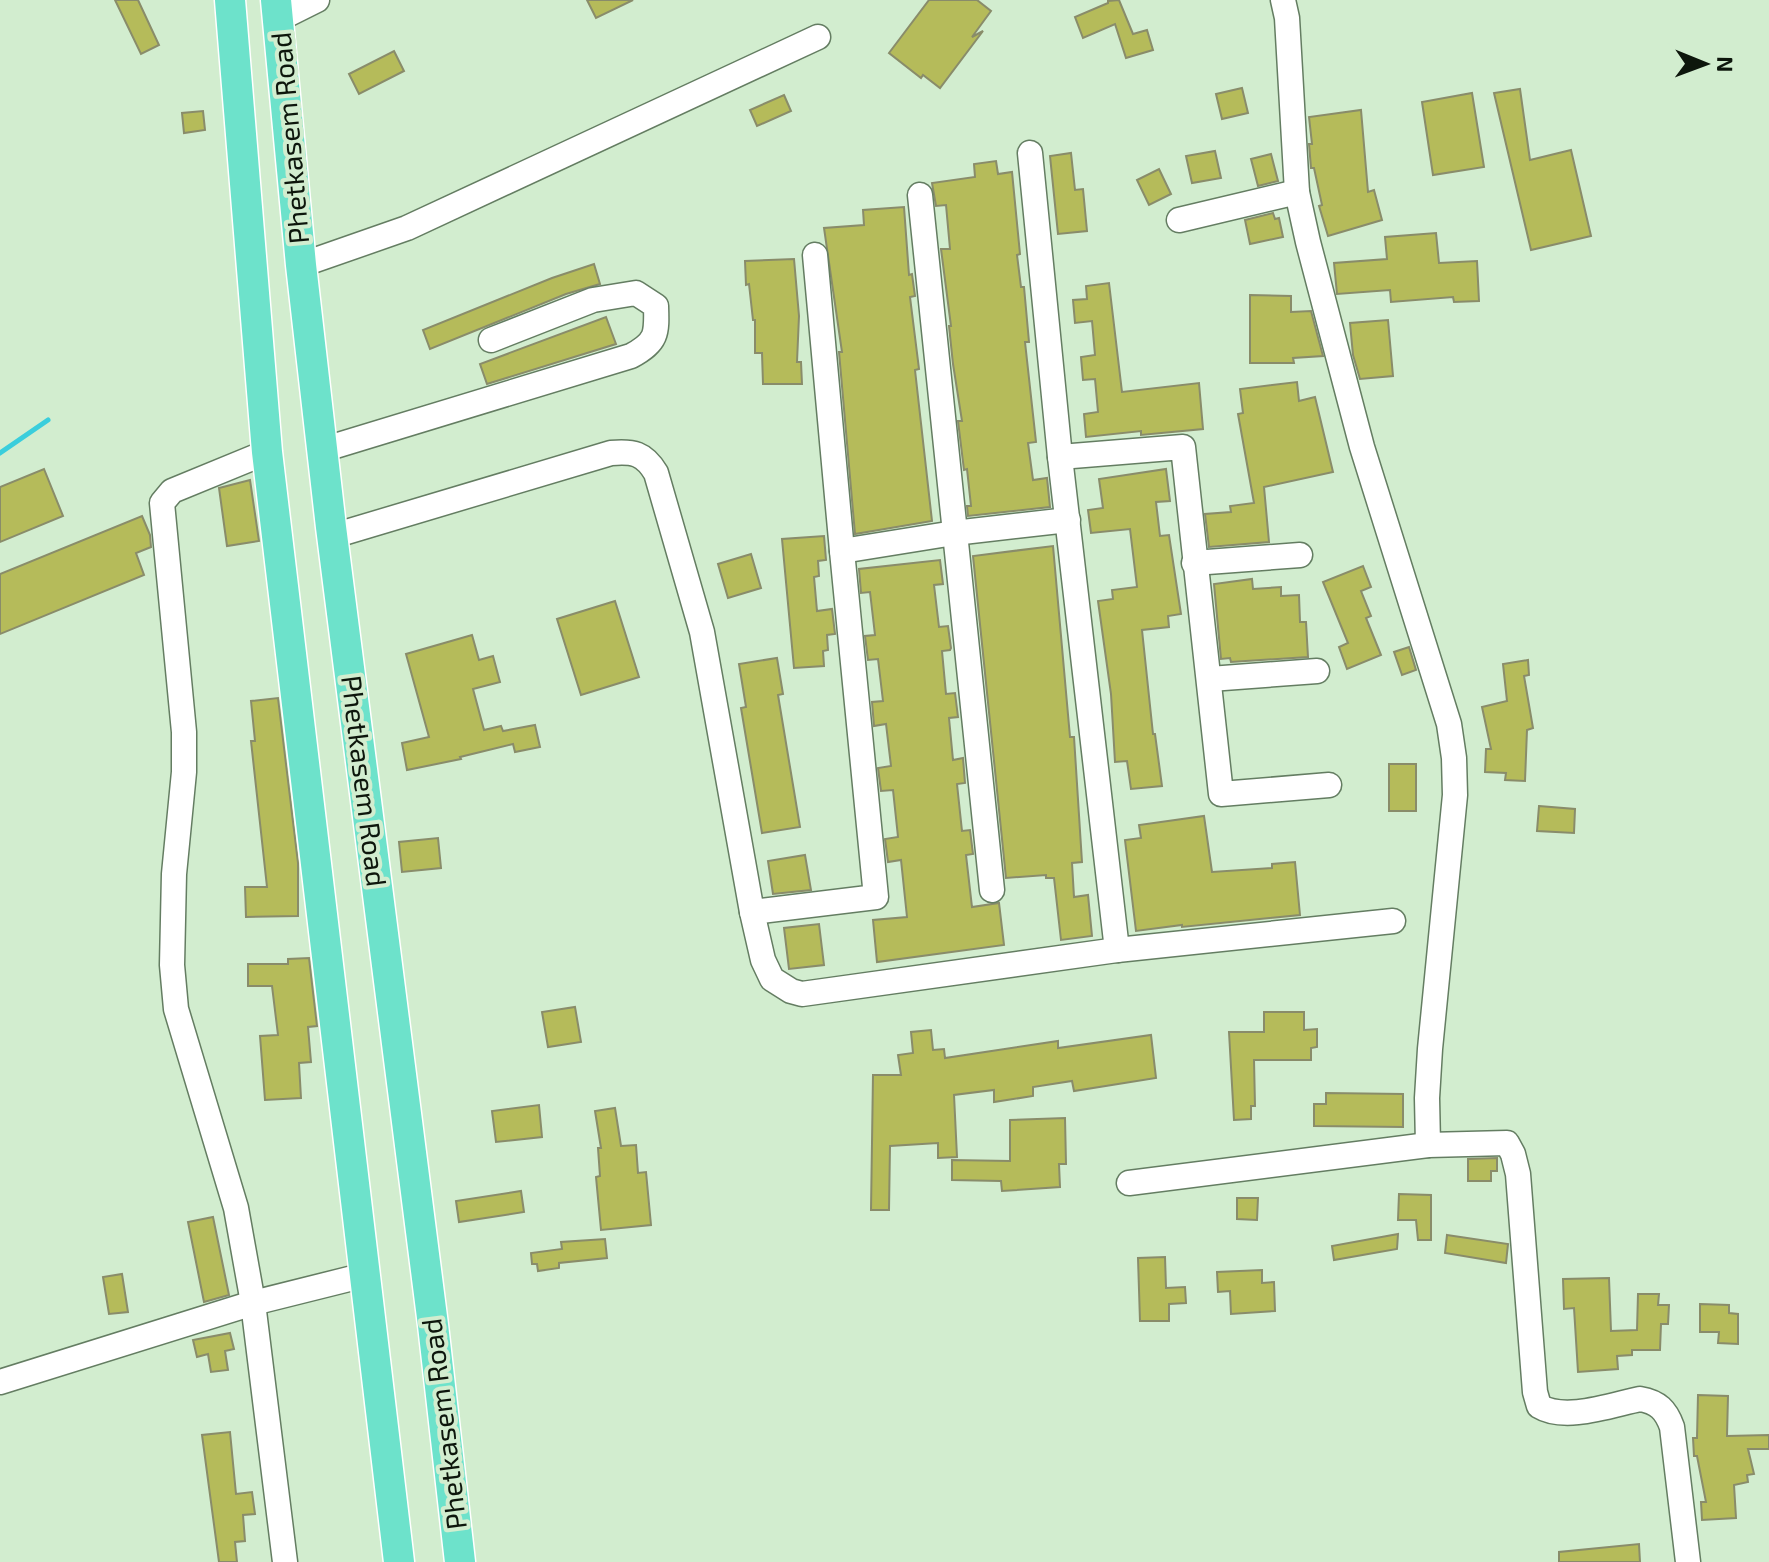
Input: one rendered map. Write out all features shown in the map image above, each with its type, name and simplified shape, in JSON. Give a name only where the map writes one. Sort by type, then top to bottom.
[{"type":"main road","name":"Phetkasem Road","points":[[230,0],[267,452],[399,1562]]},
{"type":"main road","name":"Phetkasem Road","points":[[278,10],[301,265],[322,450],[460,1562]]},
{"type":"street","points":[[278,10],[317,0]]},
{"type":"street","points":[[1283,0],[1287,18],[1297,192],[1362,447],[1449,724],[1454,758],[1454,810],[1430,1049],[1428,1145]]},
{"type":"street","points":[[301,265],[407,228],[818,37]]},
{"type":"street","points":[[1030,153],[1060,457],[1117,950]]},
{"type":"street","points":[[1179,220],[1297,192]]},
{"type":"street","points":[[920,195],[992,890]]},
{"type":"street","points":[[752,912],[876,897],[815,255]]},
{"type":"street","points":[[322,450],[631,356],[649,347],[657,331],[656,306],[636,293],[593,300],[491,340]]},
{"type":"street","points":[[1060,457],[1183,447],[1221,794],[1329,785]]},
{"type":"street","points":[[267,452],[172,491],[162,503],[184,732],[184,772],[174,874],[172,965],[176,1009],[236,1208],[253,1303],[285,1562]]},
{"type":"street","points":[[333,536],[611,453],[639,453],[649,462],[656,473],[702,632],[763,960],[772,979],[791,991],[802,994],[1117,950],[1393,921]]},
{"type":"street","points":[[842,551],[954,533],[1068,520]]},
{"type":"street","points":[[1194,563],[1300,555]]},
{"type":"street","points":[[1210,679],[1317,671]]},
{"type":"street","points":[[1129,1183],[1428,1145],[1507,1143],[1518,1174],[1535,1392],[1539,1406],[1562,1415],[1640,1399],[1652,1401],[1666,1412],[1672,1427],[1688,1562]]},
{"type":"street","points":[[0,1382],[253,1303],[365,1275]]},
{"type":"building","points":[[115,0],[138,0],[159,45],[141,54]]},
{"type":"building","points":[[587,0],[633,0],[596,18]]},
{"type":"building","points":[[929,0],[977,0],[991,11],[972,37],[983,31],[940,88],[923,75],[921,78],[889,53]]},
{"type":"building","points":[[1119,0],[1133,34],[1147,30],[1153,50],[1126,58],[1115,24],[1083,38],[1075,17],[1108,1]]},
{"type":"building","points":[[394,51],[404,71],[359,94],[349,74]]},
{"type":"building","points":[[1242,88],[1248,113],[1222,119],[1216,94]]},
{"type":"building","points":[[1520,89],[1530,160],[1571,150],[1591,236],[1531,250],[1494,93]]},
{"type":"building","points":[[1472,93],[1484,167],[1433,175],[1422,102]]},
{"type":"building","points":[[784,95],[791,111],[757,126],[750,110]]},
{"type":"building","points":[[1361,110],[1368,192],[1374,190],[1382,220],[1328,236],[1319,206],[1322,205],[1314,168],[1311,168],[1309,117]]},
{"type":"building","points":[[203,111],[205,130],[184,133],[182,113]]},
{"type":"building","points":[[1215,151],[1221,178],[1192,183],[1186,156]]},
{"type":"building","points":[[1071,153],[1075,190],[1083,189],[1087,231],[1058,234],[1050,156]]},
{"type":"building","points":[[1271,154],[1278,181],[1258,186],[1251,159]]},
{"type":"building","points":[[996,161],[998,174],[1012,172],[1036,442],[1028,443],[1033,480],[1047,478],[1050,507],[968,516],[967,506],[971,506],[958,421],[962,421],[941,249],[950,249],[946,205],[936,206],[932,183],[975,177],[974,164]]},
{"type":"building","points":[[1159,169],[1171,194],[1149,205],[1137,180]]},
{"type":"building","points":[[904,207],[909,275],[912,274],[915,296],[910,297],[919,369],[915,370],[932,521],[855,534],[839,352],[842,352],[824,228],[864,225],[863,210]]},
{"type":"building","points":[[1273,213],[1275,219],[1279,218],[1283,237],[1250,244],[1245,220]]},
{"type":"building","points":[[1436,233],[1439,263],[1477,261],[1479,301],[1454,302],[1453,297],[1391,302],[1390,290],[1337,294],[1334,263],[1387,259],[1385,237]]},
{"type":"building","points":[[794,259],[799,316],[797,362],[801,362],[802,384],[763,384],[762,353],[755,353],[755,320],[749,284],[746,285],[745,261]]},
{"type":"building","points":[[594,264],[600,284],[566,294],[430,349],[423,330]]},
{"type":"building","points":[[1109,283],[1122,392],[1199,383],[1203,429],[1086,437],[1084,414],[1098,412],[1095,379],[1083,380],[1081,357],[1095,355],[1092,321],[1075,323],[1073,300],[1087,299],[1086,286]]},
{"type":"building","points":[[1250,295],[1291,296],[1291,312],[1311,311],[1323,356],[1293,358],[1294,363],[1250,363]]},
{"type":"building","points":[[606,317],[616,344],[487,384],[480,364]]},
{"type":"building","points":[[1388,320],[1393,376],[1360,379],[1353,355],[1350,323]]},
{"type":"building","points":[[1297,382],[1299,401],[1315,397],[1333,472],[1264,487],[1269,542],[1209,547],[1205,514],[1231,512],[1230,506],[1254,503],[1238,414],[1243,413],[1240,389]]},
{"type":"building","points":[[44,469],[63,516],[0,542],[0,487]]},
{"type":"building","points":[[1166,469],[1170,501],[1156,502],[1160,536],[1169,535],[1181,614],[1168,616],[1169,627],[1142,630],[1162,786],[1131,789],[1127,761],[1115,762],[1111,694],[1098,601],[1113,599],[1112,590],[1137,587],[1130,529],[1091,533],[1088,510],[1103,508],[1099,479]]},
{"type":"building","points":[[250,480],[259,541],[227,546],[219,488]]},
{"type":"building","points":[[142,516],[151,547],[136,553],[144,575],[0,634],[0,574]]},
{"type":"building","points":[[824,536],[826,560],[818,561],[819,576],[814,577],[817,611],[832,609],[835,634],[827,635],[828,650],[823,651],[824,666],[794,668],[782,539]]},
{"type":"building","points":[[1053,546],[1070,737],[1074,737],[1082,862],[1072,863],[1074,897],[1088,895],[1092,936],[1061,940],[1054,878],[1046,878],[1046,875],[1006,878],[973,556]]},
{"type":"building","points":[[751,554],[761,588],[728,598],[718,564]]},
{"type":"building","points":[[940,560],[943,584],[934,585],[939,627],[948,626],[951,648],[942,651],[946,694],[955,693],[958,717],[949,718],[953,760],[963,758],[965,783],[957,784],[962,831],[970,830],[973,854],[966,855],[972,907],[999,903],[1004,945],[877,962],[873,920],[907,917],[901,860],[888,862],[885,839],[898,837],[893,790],[881,791],[878,768],[891,766],[886,724],[874,726],[872,702],[883,701],[878,659],[868,660],[865,636],[875,635],[870,592],[861,593],[859,569]]},
{"type":"building","points":[[1363,566],[1371,587],[1361,591],[1371,616],[1366,618],[1381,655],[1347,669],[1339,647],[1348,643],[1323,582]]},
{"type":"building","points":[[1252,579],[1253,589],[1281,587],[1281,596],[1299,595],[1300,622],[1306,622],[1308,657],[1231,662],[1230,658],[1221,659],[1214,584]]},
{"type":"building","points":[[615,601],[639,677],[581,695],[557,619]]},
{"type":"building","points":[[472,635],[479,660],[493,656],[500,682],[473,689],[484,730],[501,726],[503,731],[535,725],[540,747],[515,752],[513,744],[407,770],[402,743],[429,737],[406,654]]},
{"type":"building","points":[[1409,647],[1416,670],[1402,675],[1394,652]]},
{"type":"building","points":[[777,658],[783,694],[778,695],[800,827],[762,833],[741,708],[746,707],[739,664]]},
{"type":"building","points":[[1528,660],[1529,675],[1524,676],[1533,728],[1527,730],[1525,781],[1505,780],[1506,773],[1485,772],[1486,749],[1491,749],[1482,707],[1507,701],[1503,664]]},
{"type":"building","points":[[278,698],[298,863],[298,916],[246,917],[245,887],[267,887],[251,741],[255,741],[251,701]]},
{"type":"building","points":[[1389,764],[1416,764],[1416,811],[1389,811]]},
{"type":"building","points":[[1539,806],[1575,809],[1574,833],[1537,831]]},
{"type":"building","points":[[1204,816],[1212,872],[1272,868],[1272,864],[1295,862],[1300,915],[1136,931],[1125,840],[1141,838],[1139,825]]},
{"type":"building","points":[[438,838],[441,868],[402,872],[399,842]]},
{"type":"building","points":[[805,855],[811,890],[773,894],[768,861]]},
{"type":"building","points":[[819,924],[824,965],[789,969],[784,928]]},
{"type":"building","points":[[309,958],[317,1026],[308,1027],[311,1062],[299,1063],[301,1098],[265,1100],[260,1036],[278,1035],[272,986],[248,986],[248,964],[288,964],[288,959]]},
{"type":"building","points":[[575,1007],[581,1042],[548,1047],[542,1012]]},
{"type":"building","points":[[1264,1012],[1304,1012],[1304,1030],[1317,1029],[1317,1047],[1311,1048],[1311,1060],[1254,1060],[1255,1106],[1251,1106],[1251,1119],[1234,1120],[1229,1032],[1264,1032]]},
{"type":"building","points":[[931,1030],[933,1050],[944,1049],[945,1058],[1058,1041],[1058,1048],[1151,1035],[1156,1078],[1074,1091],[1072,1081],[1033,1087],[1033,1096],[994,1102],[994,1090],[954,1095],[957,1157],[938,1158],[938,1143],[890,1146],[889,1210],[871,1210],[873,1075],[901,1075],[898,1055],[913,1053],[911,1032]]},
{"type":"building","points":[[1326,1093],[1403,1094],[1403,1127],[1314,1126],[1314,1104],[1326,1104]]},
{"type":"building","points":[[539,1105],[542,1137],[496,1142],[492,1111]]},
{"type":"building","points":[[615,1108],[621,1146],[636,1145],[638,1173],[646,1172],[651,1225],[601,1230],[596,1177],[600,1176],[598,1148],[601,1148],[595,1111]]},
{"type":"building","points":[[1065,1118],[1066,1164],[1059,1164],[1060,1187],[1002,1191],[1001,1181],[952,1180],[952,1160],[1010,1161],[1010,1120]]},
{"type":"building","points":[[1497,1158],[1497,1171],[1491,1171],[1491,1181],[1468,1181],[1468,1159]]},
{"type":"building","points":[[521,1191],[524,1212],[459,1222],[456,1201]]},
{"type":"building","points":[[1399,1194],[1431,1195],[1431,1240],[1418,1240],[1416,1220],[1398,1220]]},
{"type":"building","points":[[1237,1198],[1258,1198],[1257,1220],[1237,1219]]},
{"type":"building","points":[[213,1217],[229,1295],[204,1302],[188,1222]]},
{"type":"building","points":[[1398,1234],[1397,1249],[1334,1260],[1332,1246]]},
{"type":"building","points":[[1447,1235],[1508,1244],[1506,1263],[1445,1253]]},
{"type":"building","points":[[605,1239],[607,1258],[559,1263],[559,1268],[538,1271],[537,1264],[532,1264],[531,1253],[562,1249],[561,1242]]},
{"type":"building","points":[[1165,1257],[1166,1288],[1185,1287],[1186,1303],[1169,1304],[1169,1321],[1140,1321],[1138,1258]]},
{"type":"building","points":[[1262,1270],[1262,1283],[1274,1282],[1275,1311],[1231,1314],[1230,1291],[1218,1292],[1217,1272]]},
{"type":"building","points":[[122,1274],[128,1312],[109,1314],[103,1277]]},
{"type":"building","points":[[1609,1278],[1611,1331],[1637,1330],[1638,1294],[1659,1294],[1658,1305],[1669,1305],[1668,1324],[1661,1324],[1660,1350],[1632,1350],[1632,1355],[1617,1356],[1618,1369],[1578,1372],[1574,1308],[1564,1309],[1563,1279]]},
{"type":"building","points":[[1700,1304],[1729,1305],[1729,1313],[1738,1314],[1738,1344],[1718,1343],[1719,1332],[1700,1332]]},
{"type":"building","points":[[230,1333],[234,1349],[225,1351],[228,1370],[211,1372],[208,1354],[197,1357],[193,1340]]},
{"type":"building","points":[[1698,1395],[1728,1396],[1727,1436],[1769,1435],[1769,1449],[1748,1449],[1754,1474],[1747,1475],[1748,1482],[1734,1485],[1736,1518],[1702,1520],[1701,1502],[1706,1502],[1697,1456],[1694,1456],[1693,1438],[1697,1438]]},
{"type":"building","points":[[230,1432],[236,1494],[252,1492],[255,1514],[243,1515],[245,1541],[235,1542],[237,1562],[219,1562],[202,1435]]},
{"type":"building","points":[[1639,1544],[1640,1562],[1559,1562],[1559,1552]]},
{"type":"waterway","points":[[0,453],[48,420]]}]
